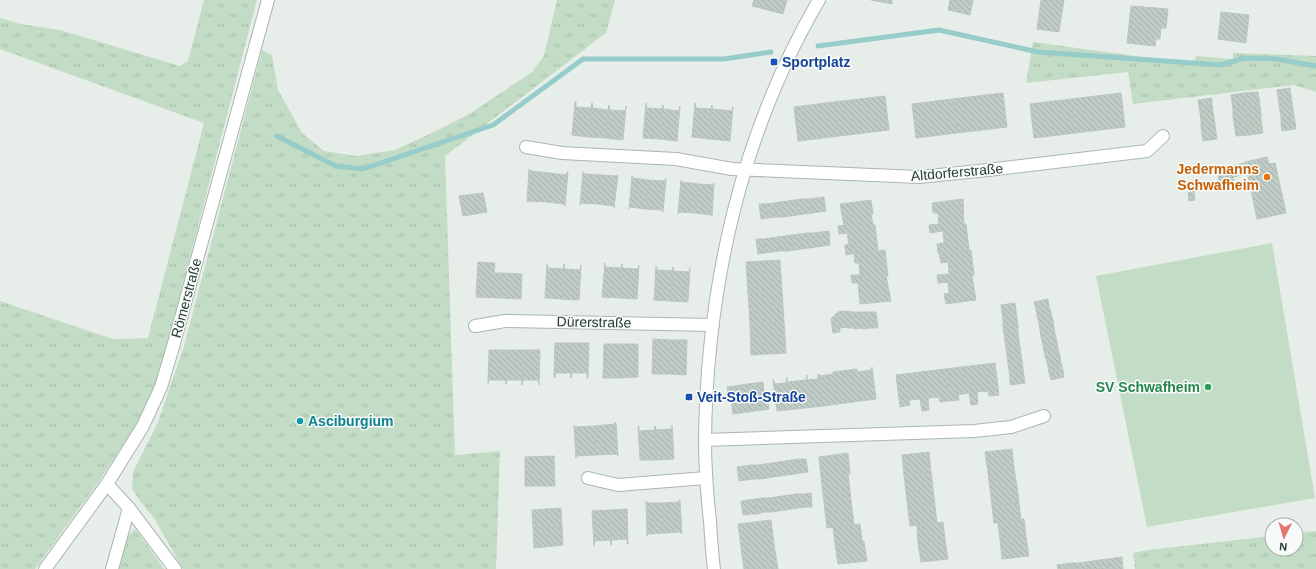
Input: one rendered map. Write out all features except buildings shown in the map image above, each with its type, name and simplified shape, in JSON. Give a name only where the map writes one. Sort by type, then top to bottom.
[{"type":"street","name":"Römerstraße","points":[[45,569],[107,484],[143,426],[161,387],[268,0]]},
{"type":"street","points":[[714,569],[706,478],[705,440],[713,325],[728,233],[745,170],[762,117],[805,24],[819,0]]},
{"type":"street","name":"Altdorferstraße","points":[[745,170],[918,177],[1147,151],[1163,136]]},
{"type":"street","points":[[526,147],[562,153],[676,159],[745,170]]},
{"type":"street","name":"Dürerstraße","points":[[475,326],[505,321],[713,325]]},
{"type":"street","points":[[705,440],[974,431],[1011,427],[1044,416]]},
{"type":"street","points":[[588,478],[618,485],[706,478]]},
{"type":"street","points":[[107,484],[129,508],[175,569]]},
{"type":"street","points":[[112,569],[129,508]]},
{"type":"green space","points":[[204,0],[257,0],[159,376],[143,414],[100,480],[35,569],[0,569],[0,301],[113,339],[148,338],[204,123],[0,49],[0,18],[20,24],[60,30],[180,66],[188,61]]},
{"type":"green space","points":[[557,0],[615,0],[606,33],[445,156],[455,455],[500,451],[496,569],[183,569],[154,518],[132,489],[133,472],[158,422],[184,346],[262,50],[272,55],[278,90],[302,133],[324,151],[356,156],[395,150],[471,113],[532,72],[544,56]]},
{"type":"green space","points":[[1033,42],[1194,64],[1196,56],[1233,59],[1233,53],[1316,56],[1316,92],[1294,85],[1133,104],[1128,72],[1026,83]]},
{"type":"green space","name":"SV Schwafheim","points":[[1272,243],[1315,498],[1147,527],[1096,276]]},
{"type":"green space","points":[[135,529],[164,569],[118,569],[127,537]]},
{"type":"green space","points":[[1316,531],[1316,569],[1135,569],[1133,553],[1264,537],[1264,557],[1304,557],[1304,532]]},
{"type":"waterway","points":[[818,46],[939,30],[1038,52],[1221,65],[1244,58],[1277,59],[1316,66]]},
{"type":"waterway","points":[[277,136],[336,166],[363,169],[493,125],[583,59],[724,59],[771,52]]},
{"type":"place","name":"Sportplatz","points":[[774,62]]},
{"type":"place","name":"Jedermanns Schwafheim","points":[[1267,177]]},
{"type":"place","name":"SV Schwafheim","points":[[1208,387]]},
{"type":"place","name":"Veit-Stoß-Straße","points":[[689,397]]},
{"type":"place","name":"Asciburgium","points":[[300,421]]}]
